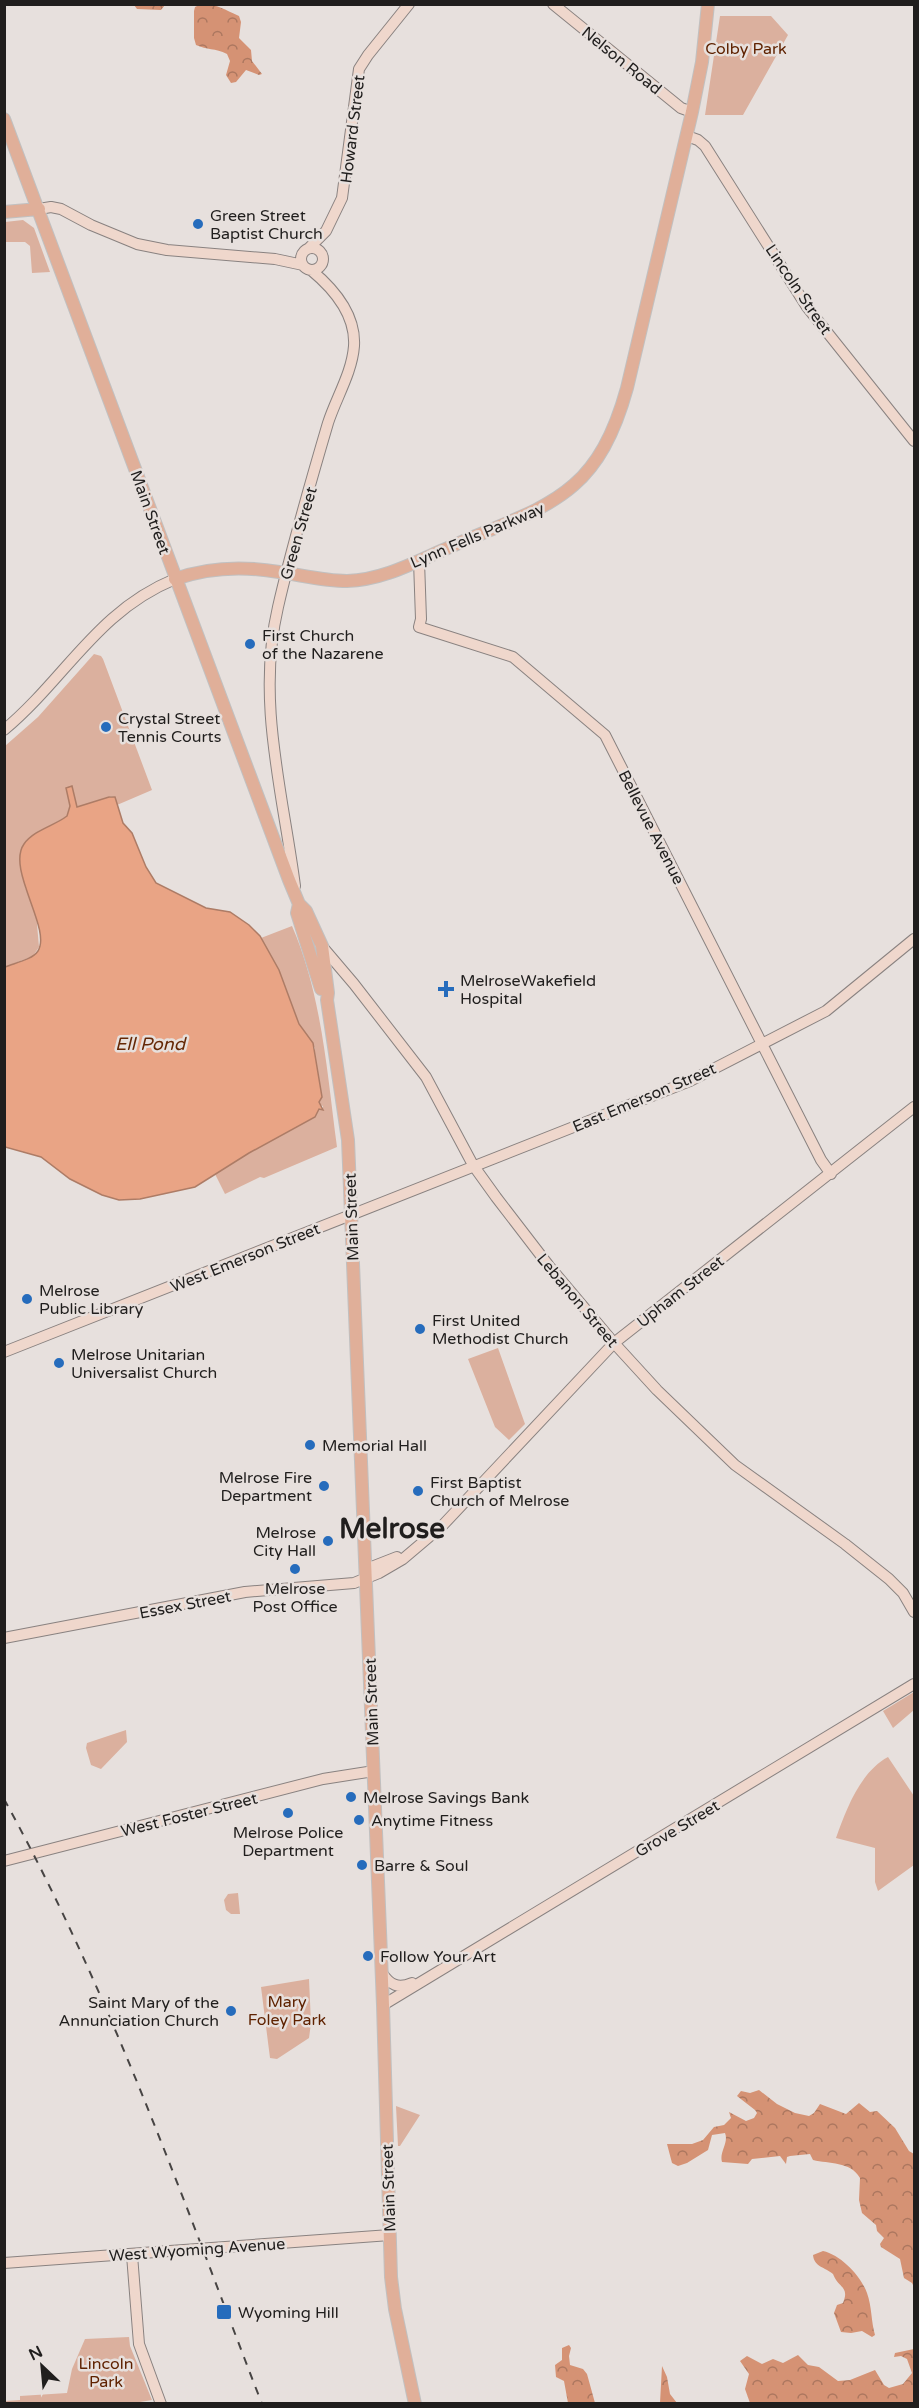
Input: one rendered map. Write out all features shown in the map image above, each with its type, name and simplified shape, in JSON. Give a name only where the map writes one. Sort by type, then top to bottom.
[{"type":"main road","name":"Lynn Fells Parkway","points":[[175,579],[197,572],[252,569],[345,581],[364,579],[392,572],[550,504],[582,478],[601,454],[614,430],[625,397],[687,136],[702,62],[708,4]]},
{"type":"main road","name":"Main Street","points":[[4,119],[297,901],[297,913],[322,993],[327,1000]]},
{"type":"main road","points":[[4,212],[39,209]]},
{"type":"main road","name":"Main Street","points":[[297,901],[306,910],[322,946],[327,1000],[348,1140],[382,1973],[390,2235],[394,2301],[415,2403]]},
{"type":"street","name":"Howard Street","points":[[322,258],[326,231],[344,190],[359,69],[409,4]]},
{"type":"street","name":"Nelson Road","points":[[553,4],[681,108],[692,112]]},
{"type":"street","name":"Lincoln Street","points":[[687,136],[700,141],[705,146],[807,307],[915,441]]},
{"type":"street","name":"Green Street","points":[[39,209],[58,216],[81,220],[123,239],[157,248],[275,259],[307,268],[326,282],[349,315],[354,349],[328,424],[287,573],[274,627],[270,671],[272,737],[297,901]]},
{"type":"street","name":"Howard Street","points":[[306,250],[326,231]]},
{"type":"street","points":[[316,248],[322,258],[318,268],[307,268],[300,259],[306,250],[316,248]]},
{"type":"street","name":"Green Street","points":[[275,259],[306,250]]},
{"type":"street","name":"Green Street","points":[[322,258],[326,282]]},
{"type":"street","name":"Bellevue Avenue","points":[[419,561],[421,621],[419,627],[513,657],[605,735],[821,1160],[831,1174]]},
{"type":"street","name":"Lynn Fells Parkway","points":[[4,730],[52,684],[112,616],[141,595],[175,579]]},
{"type":"street","points":[[267,822],[280,812],[281,796]]},
{"type":"street","name":"Lebanon Street","points":[[304,932],[322,946],[354,984],[426,1077],[473,1166],[525,1236],[614,1343],[657,1390],[735,1465],[881,1572],[901,1591],[915,1612]]},
{"type":"street","name":"East Emerson Street","points":[[351,1215],[683,1084],[829,1008],[915,939]]},
{"type":"street","name":"Upham Street","points":[[366,1577],[384,1570],[416,1549],[442,1526],[614,1343],[915,1107]]},
{"type":"street","name":"West Emerson Street","points":[[4,1352],[351,1215]]},
{"type":"street","name":"Essex Street","points":[[4,1638],[257,1590],[334,1586],[366,1577]]},
{"type":"street","name":"Grove Street","points":[[383,2005],[915,1684]]},
{"type":"street","name":"West Foster Street","points":[[4,1861],[323,1779],[374,1771]]},
{"type":"street","name":"Grove Street","points":[[382,1973],[389,1982],[401,1986],[440,1971]]},
{"type":"street","name":"West Wyoming Avenue","points":[[4,2263],[390,2235]]},
{"type":"street","points":[[132,2255],[139,2344],[161,2403]]},
{"type":"green space","points":[[134,5],[165,5],[161,10],[137,9]]},
{"type":"green space","points":[[199,5],[216,6],[239,16],[241,22],[239,38],[251,50],[252,61],[262,74],[246,70],[236,82],[231,83],[226,75],[230,61],[227,54],[196,45],[194,11]]},
{"type":"green space","name":"Colby Park","points":[[720,16],[771,16],[788,35],[743,115],[705,115]]},
{"type":"green space","points":[[23,220],[34,228],[50,272],[32,273],[30,246],[25,242],[5,242],[5,222]]},
{"type":"green space","points":[[94,654],[103,659],[152,790],[117,805],[115,797],[111,796],[77,808],[72,786],[66,788],[70,806],[67,816],[33,836],[25,887],[36,913],[39,947],[33,956],[5,967],[5,746],[38,717]]},
{"type":"green space","points":[[292,926],[302,952],[317,1007],[337,1147],[264,1178],[260,1177],[225,1194],[215,1174],[315,1117],[319,1109],[323,1110],[319,1102],[322,1097],[315,1065],[315,1048],[299,1024],[279,970],[261,938]]},
{"type":"green space","points":[[498,1348],[525,1424],[509,1440],[495,1427],[468,1359]]},
{"type":"green space","points":[[914,1692],[914,1710],[893,1728],[883,1711]]},
{"type":"green space","points":[[126,1730],[127,1742],[101,1769],[91,1765],[86,1748],[87,1743]]},
{"type":"green space","points":[[888,1757],[914,1796],[914,1865],[878,1891],[875,1882],[875,1848],[836,1838],[849,1804],[862,1782],[869,1772]]},
{"type":"green space","points":[[238,1893],[240,1914],[231,1914],[226,1910],[224,1900],[228,1894]]},
{"type":"green space","name":"Mary Foley Park","points":[[309,1979],[311,2023],[309,2038],[277,2059],[270,2058],[261,1987]]},
{"type":"green space","points":[[759,2090],[777,2104],[795,2113],[809,2116],[820,2104],[846,2114],[859,2103],[870,2112],[877,2111],[895,2128],[909,2151],[914,2154],[914,2287],[904,2278],[900,2259],[881,2247],[880,2244],[884,2238],[877,2231],[876,2225],[862,2213],[859,2200],[860,2178],[851,2169],[839,2164],[813,2160],[810,2154],[787,2157],[786,2164],[780,2156],[752,2159],[748,2164],[722,2162],[725,2133],[712,2135],[708,2150],[687,2163],[678,2166],[672,2163],[667,2144],[692,2144],[703,2140],[714,2127],[724,2125],[731,2118],[729,2112],[746,2121],[754,2118],[757,2113],[755,2110],[737,2096],[741,2091],[750,2093]]},
{"type":"green space","points":[[396,2106],[420,2115],[400,2146],[398,2146]]},
{"type":"green space","points":[[823,2251],[843,2262],[864,2286],[870,2304],[875,2335],[872,2337],[862,2331],[841,2332],[834,2313],[837,2305],[843,2303],[845,2293],[833,2274],[815,2262],[813,2255]]},
{"type":"green space","name":"Lincoln Park","points":[[129,2337],[130,2346],[152,2400],[128,2404],[5,2403],[5,2401],[20,2400],[20,2396],[67,2393],[72,2369],[85,2339]]},
{"type":"green space","points":[[569,2345],[571,2348],[570,2365],[583,2369],[587,2374],[595,2403],[568,2403],[564,2381],[556,2377],[555,2365],[562,2360],[562,2348]]},
{"type":"green space","points":[[914,2349],[914,2403],[750,2403],[745,2389],[749,2374],[740,2361],[747,2356],[762,2364],[773,2359],[783,2363],[798,2355],[808,2365],[819,2367],[838,2381],[850,2380],[875,2370],[884,2385],[889,2388],[903,2384],[912,2373],[907,2359],[901,2356],[894,2357],[895,2353]]},
{"type":"green space","points":[[662,2366],[670,2394],[677,2403],[660,2403]]},
{"type":"water","name":"Ell Pond","points":[[72,786],[77,807],[115,797],[123,823],[132,833],[146,867],[156,883],[206,908],[230,912],[260,936],[279,970],[299,1024],[313,1043],[322,1097],[319,1102],[323,1110],[319,1109],[315,1117],[249,1153],[195,1187],[140,1199],[119,1200],[102,1195],[70,1179],[41,1157],[5,1147],[5,967],[35,954],[41,941],[35,914],[24,883],[20,855],[28,839],[67,816],[70,806],[66,788]]},
{"type":"railway","points":[[4,1799],[78,1946],[111,2021],[174,2174],[262,2404]]},
{"type":"place","name":"Green Street Baptist Church","points":[[198,224]]},
{"type":"place","name":"First Church of the Nazarene","points":[[250,644]]},
{"type":"place","name":"Crystal Street Tennis Courts","points":[[106,727]]},
{"type":"place","name":"MelroseWakefield Hospital","points":[[446,989]]},
{"type":"place","name":"Melrose Public Library","points":[[27,1299]]},
{"type":"place","name":"First United Methodist Church","points":[[420,1329]]},
{"type":"place","name":"Melrose Unitarian Universalist Church","points":[[59,1363]]},
{"type":"place","name":"Memorial Hall","points":[[310,1445]]},
{"type":"place","name":"Melrose Fire Department","points":[[324,1486]]},
{"type":"place","name":"First Baptist Church of Melrose","points":[[418,1491]]},
{"type":"place","name":"Melrose City Hall","points":[[328,1541]]},
{"type":"place","name":"Melrose Post Office","points":[[295,1569]]},
{"type":"place","name":"Melrose Savings Bank","points":[[351,1797]]},
{"type":"place","name":"Melrose Police Department","points":[[288,1813]]},
{"type":"place","name":"Anytime Fitness","points":[[359,1820]]},
{"type":"place","name":"Barre & Soul","points":[[362,1865]]},
{"type":"place","name":"Follow Your Art","points":[[368,1956]]},
{"type":"place","name":"Saint Mary of the Annunciation Church","points":[[231,2011]]},
{"type":"place","name":"Wyoming Hill","points":[[224,2312]]},
{"type":"district","name":"Melrose","points":[[392,1528]]}]
